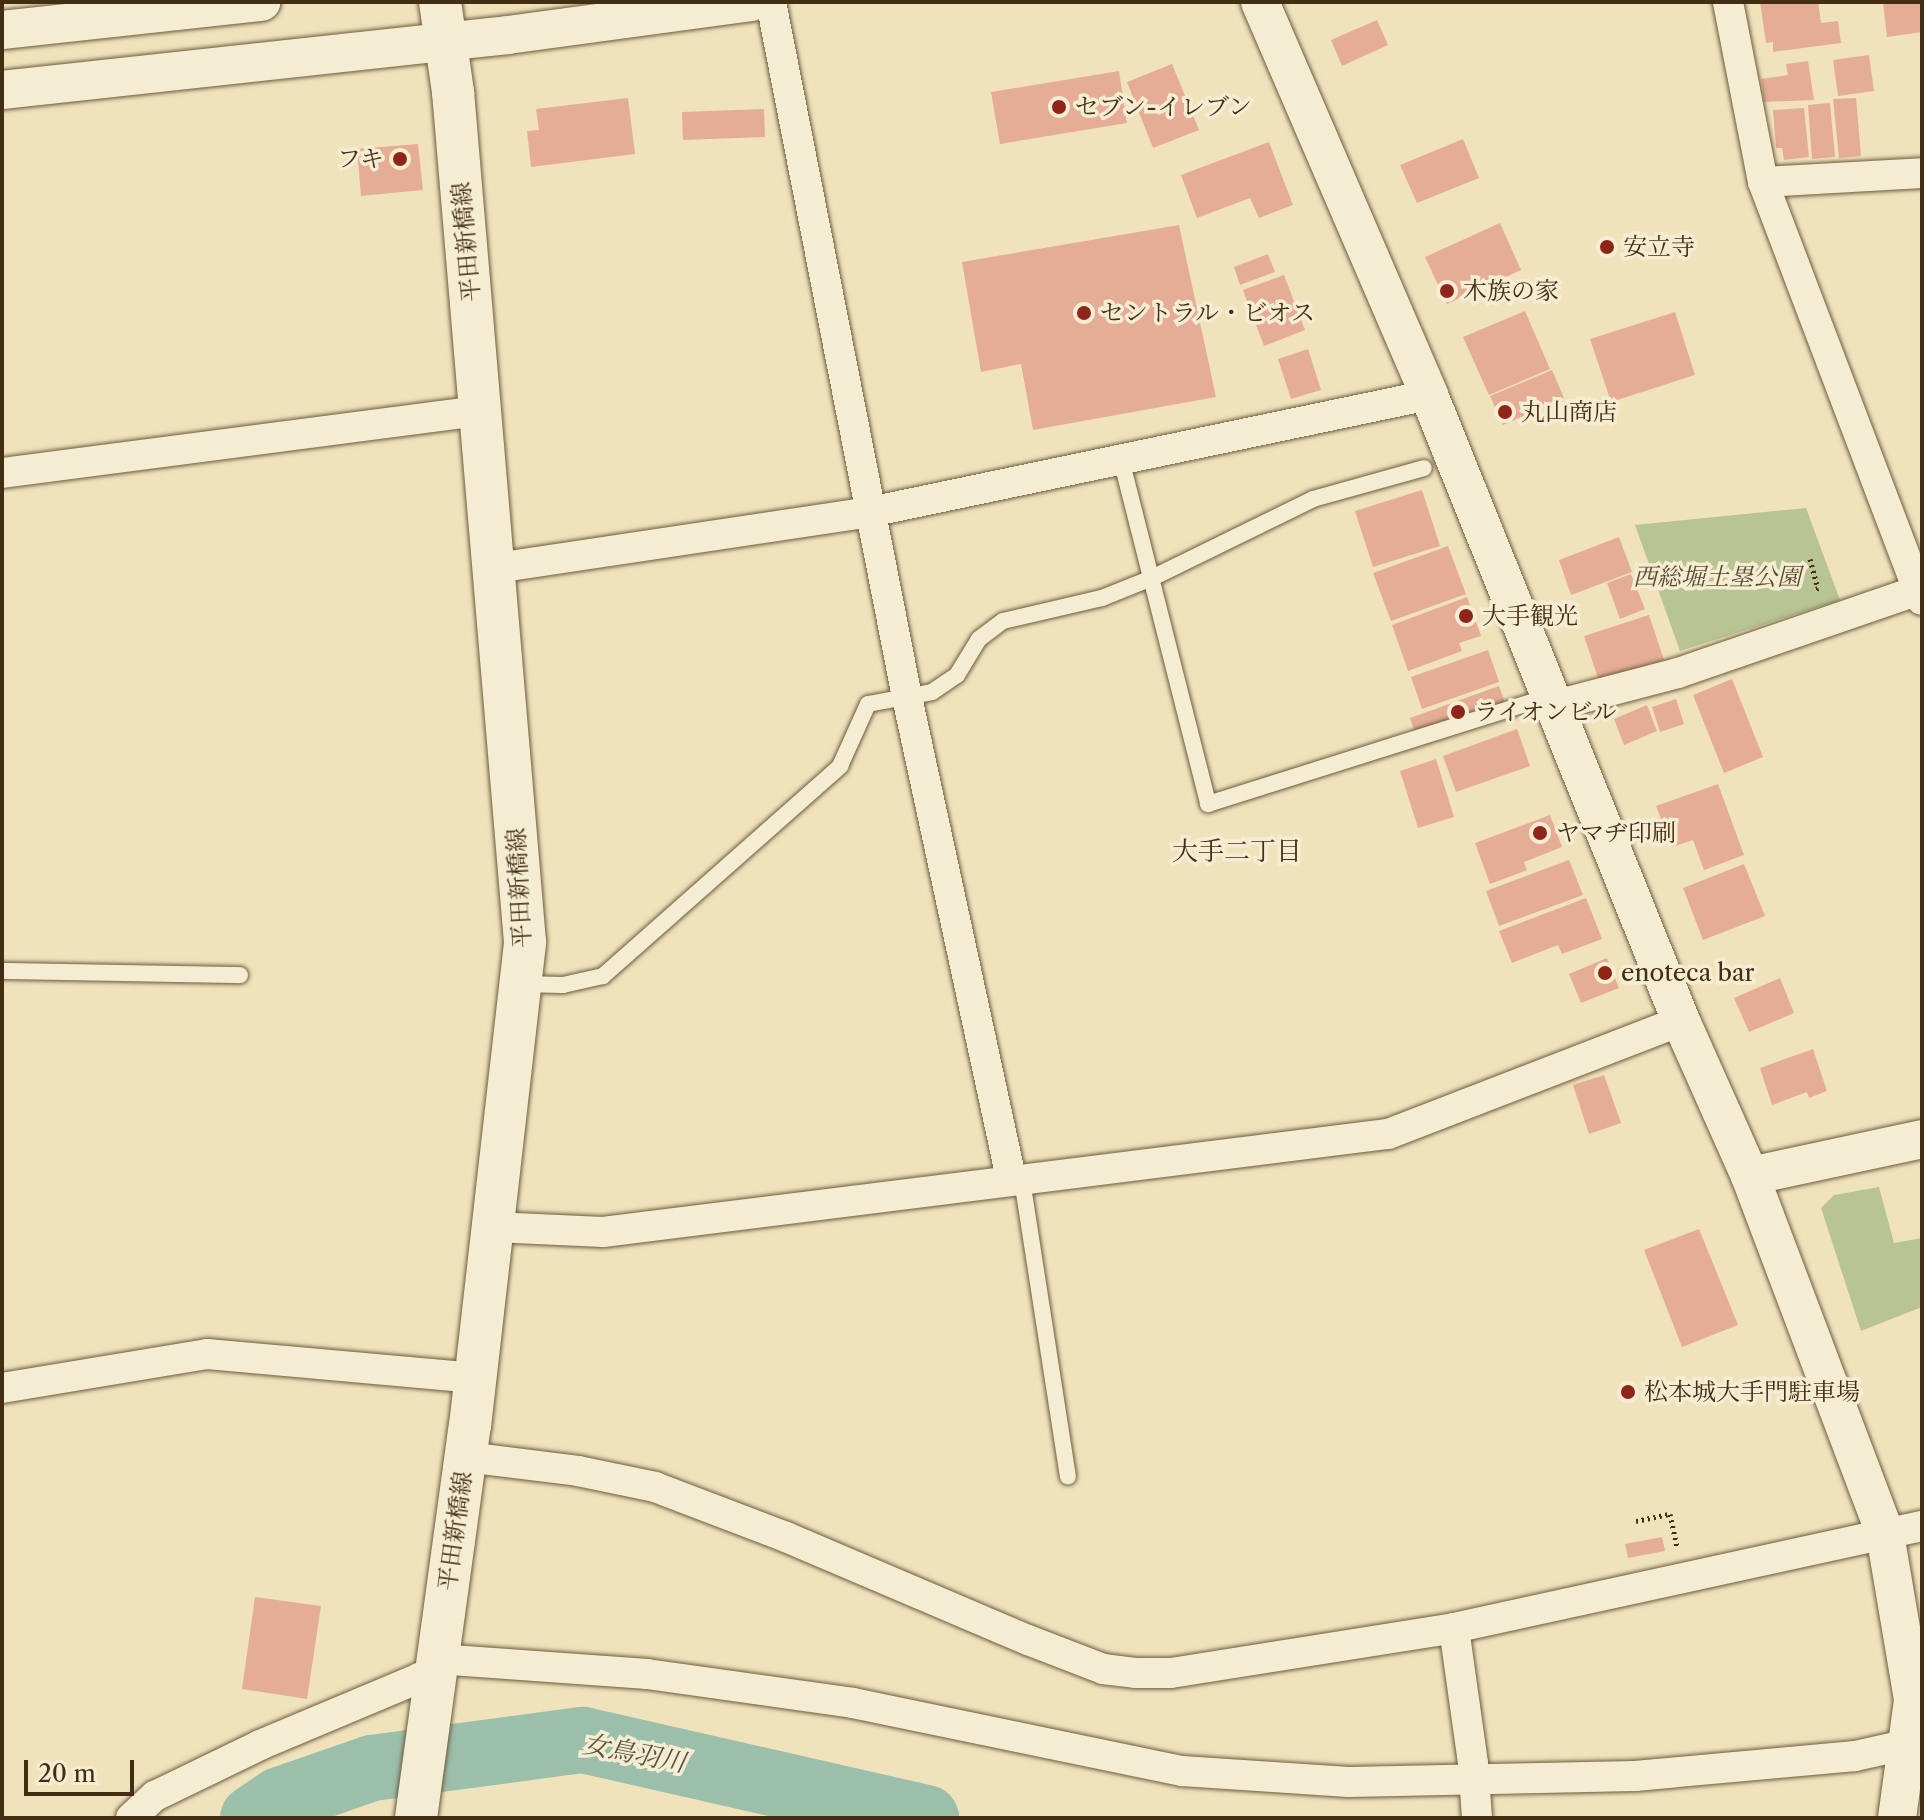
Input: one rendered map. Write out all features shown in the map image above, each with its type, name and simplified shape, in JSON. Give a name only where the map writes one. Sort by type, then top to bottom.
[{"type":"main road","name":"平田新橋線","points":[[416,1818],[476,1378],[525,942],[496,568],[443,22]]},
{"type":"street","points":[[2,30],[261,2]]},
{"type":"street","points":[[2,90],[443,22],[752,2]]},
{"type":"street","points":[[771,2],[907,697],[1016,1179]]},
{"type":"street","points":[[1260,2],[1429,395],[1681,1021],[1750,1176],[1885,1534],[1913,1700],[1913,1749],[1897,1818]]},
{"type":"street","points":[[1554,700],[1678,673],[1921,593],[1763,182],[1728,2]]},
{"type":"street","points":[[1763,182],[1922,173]]},
{"type":"street","points":[[496,568],[870,512],[1429,395]]},
{"type":"street","points":[[2,473],[480,411]]},
{"type":"street","points":[[493,1227],[603,1232],[1388,1134],[1681,1021]]},
{"type":"street","points":[[1750,1176],[1922,1139]]},
{"type":"street","points":[[2,1388],[207,1354],[476,1378]]},
{"type":"street","points":[[466,1457],[578,1471],[655,1487],[786,1537],[1103,1669],[1171,1673],[1454,1628],[1922,1526]]},
{"type":"street","points":[[1454,1628],[1476,1799]]},
{"type":"street","points":[[131,1818],[155,1796],[260,1745],[419,1678],[435,1676],[647,1674],[853,1703],[1182,1771],[1349,1782],[1476,1799],[1635,1776],[1913,1749]]},
{"type":"lane","points":[[1121,459],[1208,804],[1554,700]]},
{"type":"lane","points":[[520,984],[563,985],[603,976],[840,766],[868,704],[932,692],[957,675],[979,639],[1003,621],[1102,598],[1152,578],[1313,499],[1424,468]]},
{"type":"lane","points":[[2,971],[240,975]]},
{"type":"lane","points":[[1016,1179],[1068,1476]]},
{"type":"path","points":[[1806,595],[1818,588],[1810,559]]},
{"type":"path","points":[[1772,573],[1775,585]]},
{"type":"path","points":[[1636,1521],[1670,1514],[1679,1559]]},
{"type":"green space","name":"西総堀土塁公園","points":[[1806,508],[1840,600],[1680,651],[1635,525]]},
{"type":"green space","points":[[1879,1187],[1894,1243],[1922,1238],[1922,1307],[1861,1331],[1821,1208],[1834,1195]]},
{"type":"building","points":[[1760,2],[1818,2],[1821,23],[1838,21],[1841,43],[1773,52],[1773,42],[1766,43]]},
{"type":"building","points":[[1883,2],[1922,2],[1922,32],[1887,37]]},
{"type":"building","points":[[1377,20],[1388,45],[1342,66],[1331,40]]},
{"type":"building","points":[[1869,55],[1874,91],[1838,96],[1833,60]]},
{"type":"building","points":[[1808,61],[1814,100],[1764,102],[1761,79],[1788,75],[1786,64]]},
{"type":"building","points":[[1172,64],[1199,130],[1153,148],[1127,82]]},
{"type":"building","name":"セブン-イレブン","points":[[1119,71],[1127,123],[1000,144],[991,92]]},
{"type":"building","points":[[628,98],[635,154],[531,167],[527,131],[539,130],[536,109]]},
{"type":"building","points":[[1856,98],[1861,156],[1839,158],[1833,99]]},
{"type":"building","points":[[1830,103],[1835,157],[1812,159],[1808,105]]},
{"type":"building","points":[[1804,108],[1809,157],[1784,160],[1782,148],[1776,148],[1773,110]]},
{"type":"building","points":[[764,109],[765,137],[683,140],[682,112]]},
{"type":"building","points":[[1463,139],[1479,178],[1417,203],[1400,165]]},
{"type":"building","points":[[1269,142],[1293,205],[1259,218],[1250,198],[1197,218],[1181,175]]},
{"type":"building","points":[[418,144],[423,190],[361,196],[357,149]]},
{"type":"building","points":[[1500,223],[1521,270],[1447,304],[1425,257]]},
{"type":"building","name":"セントラル・ビオス","points":[[1179,225],[1216,397],[1033,430],[1021,364],[981,372],[962,262]]},
{"type":"building","points":[[1268,254],[1275,272],[1240,285],[1234,267]]},
{"type":"building","points":[[1284,275],[1305,330],[1264,346],[1243,290]]},
{"type":"building","points":[[1525,311],[1550,369],[1489,395],[1463,337]]},
{"type":"building","points":[[1675,312],[1695,375],[1611,402],[1590,339]]},
{"type":"building","points":[[1308,349],[1321,390],[1291,399],[1278,359]]},
{"type":"building","points":[[1552,370],[1564,398],[1503,425],[1490,396]]},
{"type":"building","points":[[1422,490],[1440,546],[1373,567],[1355,511]]},
{"type":"building","points":[[1619,537],[1632,572],[1571,595],[1559,560]]},
{"type":"building","points":[[1448,546],[1466,594],[1391,621],[1373,573]]},
{"type":"building","points":[[1631,574],[1645,609],[1620,619],[1607,583]]},
{"type":"building","points":[[1467,597],[1481,636],[1459,643],[1462,651],[1408,671],[1392,625]]},
{"type":"building","points":[[1649,615],[1664,660],[1599,681],[1584,636]]},
{"type":"building","points":[[1488,650],[1499,682],[1422,709],[1411,677]]},
{"type":"building","points":[[1732,679],[1763,757],[1724,773],[1693,695]]},
{"type":"building","name":"ライオンビル","points":[[1499,686],[1506,705],[1416,736],[1410,718]]},
{"type":"building","points":[[1676,699],[1684,724],[1660,732],[1652,707]]},
{"type":"building","points":[[1647,705],[1657,731],[1624,745],[1614,719]]},
{"type":"building","points":[[1517,729],[1530,766],[1456,792],[1443,756]]},
{"type":"building","points":[[1436,759],[1454,817],[1418,828],[1400,771]]},
{"type":"building","points":[[1718,784],[1744,855],[1704,870],[1693,840],[1672,847],[1656,806]]},
{"type":"building","points":[[1550,815],[1562,847],[1524,862],[1527,870],[1490,884],[1475,843]]},
{"type":"building","points":[[1569,860],[1583,895],[1499,926],[1486,891]]},
{"type":"building","points":[[1744,864],[1765,916],[1703,940],[1683,888]]},
{"type":"building","points":[[1586,898],[1602,939],[1562,954],[1558,945],[1512,963],[1499,931]]},
{"type":"building","points":[[1607,958],[1619,988],[1581,1003],[1569,974]]},
{"type":"building","points":[[1780,978],[1794,1013],[1749,1032],[1734,998]]},
{"type":"building","points":[[1813,1049],[1827,1091],[1809,1098],[1807,1092],[1772,1105],[1760,1068]]},
{"type":"building","points":[[1604,1075],[1621,1123],[1589,1134],[1573,1085]]},
{"type":"building","points":[[1699,1229],[1738,1325],[1682,1347],[1644,1250]]},
{"type":"building","points":[[1662,1537],[1665,1551],[1628,1558],[1625,1544]]},
{"type":"building","points":[[255,1597],[321,1606],[307,1699],[242,1689]]},
{"type":"waterway","name":"女鳥羽川","points":[[253,1818],[280,1800],[372,1768],[583,1740],[926,1818]]},
{"type":"place","name":"セブン-イレブン","points":[[1059,107]]},
{"type":"place","name":"フキ","points":[[400,159]]},
{"type":"place","name":"安立寺","points":[[1607,247]]},
{"type":"place","name":"木族の家","points":[[1447,291]]},
{"type":"place","name":"セントラル・ビオス","points":[[1084,313]]},
{"type":"place","name":"丸山商店","points":[[1505,412]]},
{"type":"place","name":"大手観光","points":[[1466,616]]},
{"type":"place","name":"ライオンビル","points":[[1458,712]]},
{"type":"place","name":"ヤマヂ印刷","points":[[1540,833]]},
{"type":"place","name":"enoteca bar","points":[[1605,973]]},
{"type":"place","name":"松本城大手門駐車場","points":[[1628,1392]]},
{"type":"district","name":"大手二丁目","points":[[1237,852]]}]
